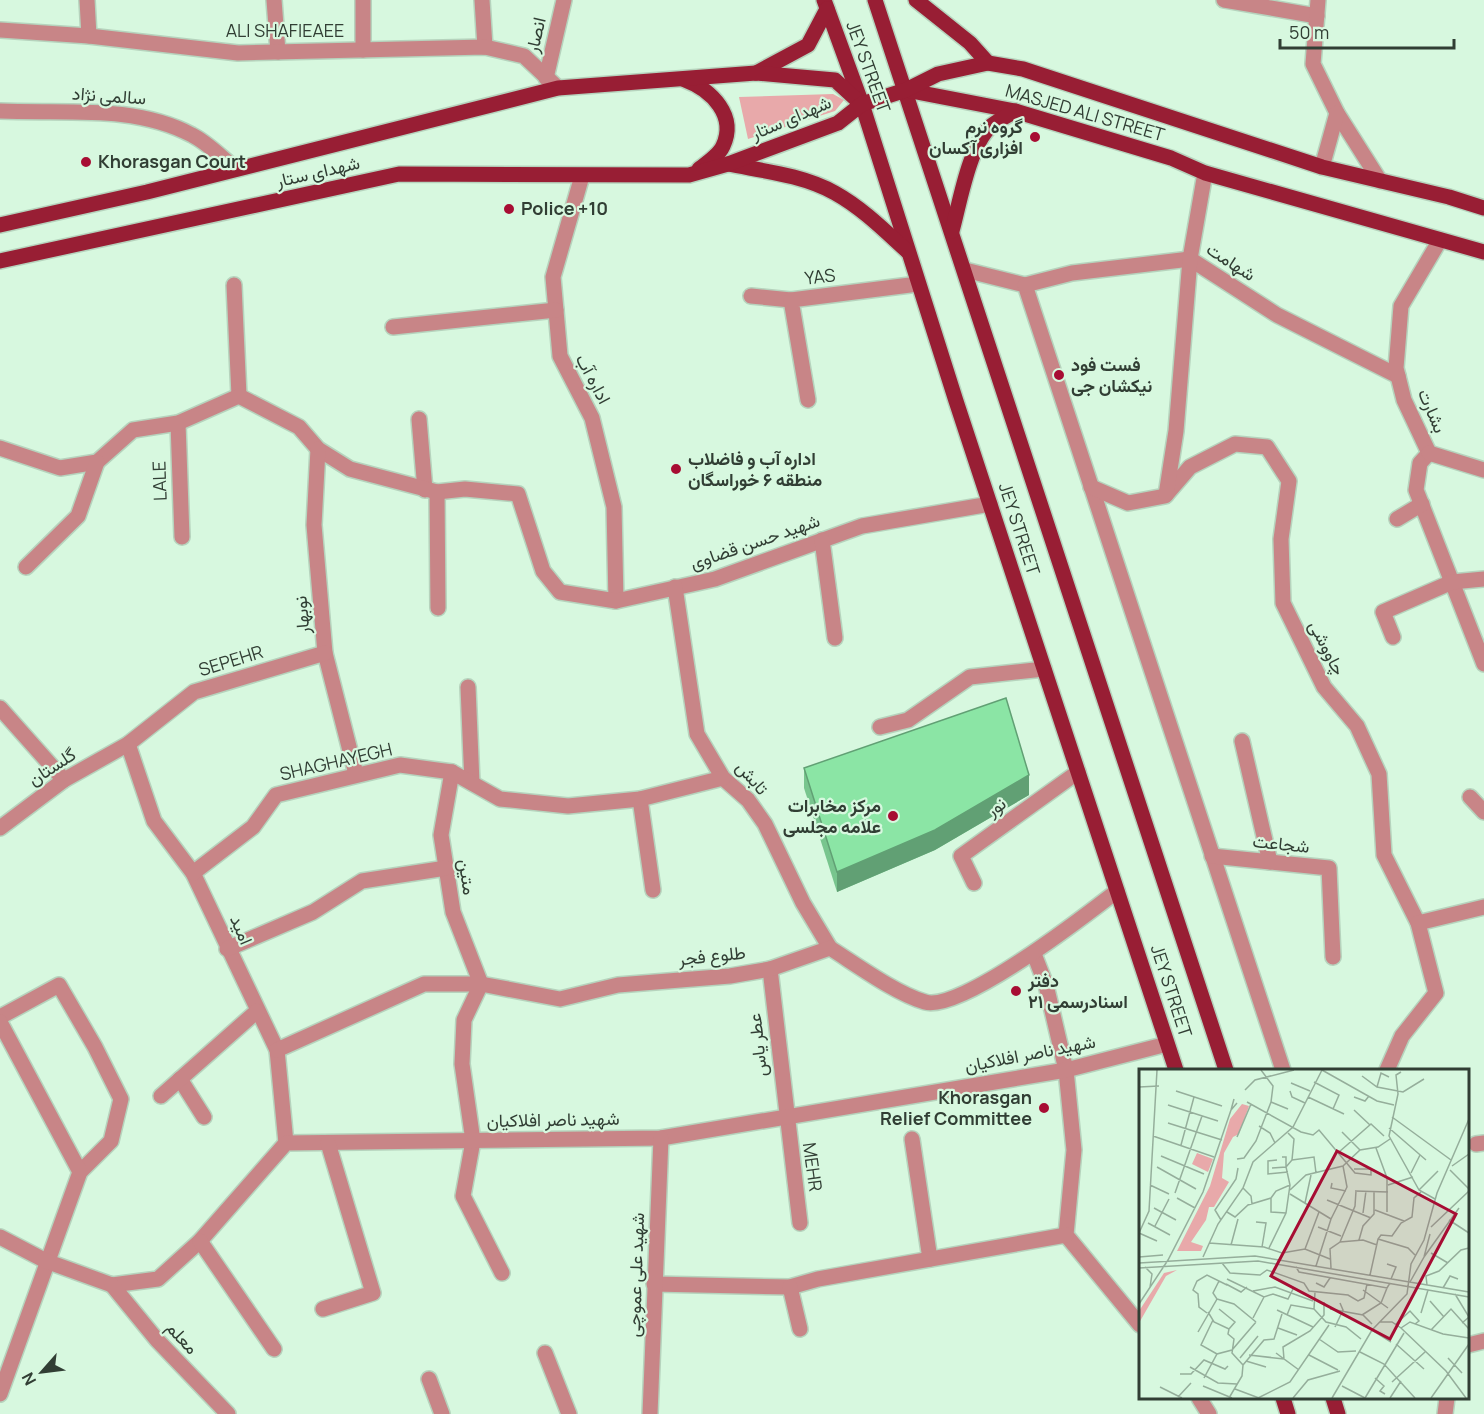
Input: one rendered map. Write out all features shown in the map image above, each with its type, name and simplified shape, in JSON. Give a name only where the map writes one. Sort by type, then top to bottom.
[{"type":"main road","name":"JEY STREET","points":[[875,0],[1225,1069]]},
{"type":"main road","points":[[916,0],[970,43],[988,63]]},
{"type":"main road","name":"JEY STREET","points":[[826,4],[862,104],[918,284],[1175,1069]]},
{"type":"main road","points":[[756,73],[808,45],[826,4]]},
{"type":"main road","name":"MASJED ALI STREET","points":[[906,90],[938,74],[988,63],[1023,69],[1322,167],[1449,196],[1484,208]]},
{"type":"main road","name":"شهدای ستار","points":[[0,225],[236,169],[558,88],[756,73],[836,80],[862,104],[838,123],[728,164],[689,175],[399,174],[0,261]]},
{"type":"main road","points":[[681,79],[699,85],[714,97],[724,112],[728,131],[723,148],[689,175]]},
{"type":"main road","name":"MASJED ALI STREET","points":[[906,90],[1015,111],[1171,158],[1205,173],[1484,252]]},
{"type":"main road","points":[[862,104],[906,90]]},
{"type":"main road","points":[[952,231],[981,140],[991,126],[1015,111]]},
{"type":"main road","points":[[728,164],[793,178],[834,192],[874,221],[909,254]]},
{"type":"main road","points":[[1283,1399],[1288,1414]]},
{"type":"main road","points":[[1333,1399],[1338,1414]]},
{"type":"street","points":[[87,0],[88,36]]},
{"type":"street","points":[[274,0],[278,52]]},
{"type":"street","points":[[363,0],[363,50]]},
{"type":"street","points":[[482,0],[485,47]]},
{"type":"street","name":"انصار","points":[[546,78],[564,0]]},
{"type":"street","points":[[1224,0],[1317,16]]},
{"type":"street","points":[[1318,0],[1313,64],[1337,113],[1380,181]]},
{"type":"street","name":"ALI SHAFIEAEE","points":[[0,30],[88,36],[238,53],[485,47],[524,56],[558,88]]},
{"type":"street","name":"سالمی نژاد","points":[[0,111],[91,112],[153,119],[194,135],[236,169]]},
{"type":"street","points":[[1322,167],[1337,113]]},
{"type":"street","points":[[1090,487],[1128,503],[1165,496],[1176,431],[1190,259],[1205,173]]},
{"type":"street","name":"اداره آب","points":[[582,176],[553,277],[560,356],[592,418],[614,507],[616,601]]},
{"type":"street","name":"بشارت","points":[[1440,240],[1401,306],[1396,368],[1404,400],[1429,453],[1420,463],[1416,490],[1484,664]]},
{"type":"street","name":"شهامت","points":[[1024,285],[1072,273],[1190,259],[1277,315],[1398,376]]},
{"type":"street","points":[[964,270],[1024,285],[1282,1069]]},
{"type":"street","name":"YAS","points":[[808,400],[791,300],[918,284]]},
{"type":"street","points":[[26,567],[78,516],[97,462],[133,430],[178,423],[239,396],[234,285]]},
{"type":"street","points":[[751,296],[791,300]]},
{"type":"street","points":[[393,327],[556,310]]},
{"type":"street","name":"شهید حسن قضاوی","points":[[239,396],[298,427],[318,449],[350,468],[431,491],[465,489],[518,494],[543,571],[560,592],[616,601],[715,579],[862,526],[990,504]]},
{"type":"street","points":[[419,419],[431,491],[438,608]]},
{"type":"street","name":"LALE","points":[[178,423],[182,537]]},
{"type":"street","name":"چاووشی","points":[[1165,496],[1190,467],[1235,444],[1267,447],[1289,481],[1281,539],[1283,603],[1324,687],[1357,726],[1380,774],[1384,855],[1418,923],[1436,993],[1402,1036],[1388,1069]]},
{"type":"street","points":[[0,448],[60,468],[97,462]]},
{"type":"street","name":"نوبهار","points":[[318,449],[314,525],[325,653],[356,774]]},
{"type":"street","points":[[1429,453],[1484,470]]},
{"type":"street","points":[[1397,519],[1422,504]]},
{"type":"street","points":[[822,540],[835,638]]},
{"type":"street","points":[[1393,637],[1383,612],[1452,582],[1484,579]]},
{"type":"street","name":"تابش","points":[[675,587],[697,734],[723,778],[748,800],[765,824],[803,903],[830,948]]},
{"type":"street","name":"SEPEHR","points":[[128,744],[194,692],[325,653]]},
{"type":"street","points":[[880,726],[908,720],[970,677],[1044,669]]},
{"type":"street","points":[[468,687],[472,783]]},
{"type":"street","points":[[0,708],[64,780]]},
{"type":"street","points":[[1242,741],[1270,862]]},
{"type":"street","name":"گلستان","points":[[0,828],[64,780],[128,744]]},
{"type":"street","name":"امید","points":[[128,744],[154,821],[193,873],[227,949],[277,1050],[286,1143]]},
{"type":"street","name":"SHAGHAYEGH","points":[[193,873],[253,827],[276,795],[400,765],[452,772],[500,799],[556,805],[640,799],[723,778]]},
{"type":"street","name":"متین","points":[[452,772],[441,835],[453,912],[481,984]]},
{"type":"street","name":"نور","points":[[974,883],[961,856],[1078,772]]},
{"type":"street","points":[[1470,797],[1484,812]]},
{"type":"street","points":[[640,799],[653,890]]},
{"type":"street","name":"شجاعت","points":[[1212,856],[1329,868],[1333,957]]},
{"type":"street","points":[[227,949],[313,912],[362,881],[446,868]]},
{"type":"street","points":[[830,948],[874,976],[927,1003],[950,1000],[1034,954],[1117,891]]},
{"type":"street","points":[[1418,923],[1484,908]]},
{"type":"street","name":"طلوع فجر","points":[[277,1050],[424,984],[481,984],[560,999],[618,985],[730,976],[770,969],[830,948]]},
{"type":"street","points":[[1034,954],[1046,985],[1066,1070],[1074,1150],[1066,1235],[1139,1324]]},
{"type":"street","name":"عطر یاس","points":[[770,969],[786,1117]]},
{"type":"street","points":[[481,984],[464,1020],[462,1064],[473,1141],[463,1196],[502,1273]]},
{"type":"street","points":[[0,1017],[59,985],[95,1047],[121,1099],[111,1141],[80,1172],[46,1261],[0,1394]]},
{"type":"street","points":[[160,1096],[257,1011]]},
{"type":"street","points":[[0,1022],[80,1172]]},
{"type":"street","name":"شهید ناصر افلاکیان","points":[[286,1143],[661,1138],[1066,1070],[1167,1044]]},
{"type":"street","points":[[180,1079],[204,1118]]},
{"type":"street","name":"MEHR","points":[[786,1117],[800,1223]]},
{"type":"street","name":"شهید علی عموچی","points":[[650,1414],[661,1138]]},
{"type":"street","points":[[912,1138],[930,1259]]},
{"type":"street","points":[[0,1237],[46,1261],[112,1285],[158,1279],[200,1241],[286,1143]]},
{"type":"street","points":[[323,1309],[373,1293],[328,1143]]},
{"type":"street","points":[[654,1284],[790,1287],[818,1279],[1066,1235]]},
{"type":"street","points":[[200,1241],[274,1349]]},
{"type":"street","name":"معلم","points":[[112,1285],[157,1341],[228,1414]]},
{"type":"street","points":[[790,1287],[800,1329]]},
{"type":"street","points":[[1469,1345],[1484,1341]]},
{"type":"street","points":[[545,1353],[569,1414]]},
{"type":"street","points":[[429,1379],[442,1414]]},
{"type":"street","points":[[1200,1399],[1209,1414]]},
{"type":"street","points":[[1445,1414],[1447,1399]]},
{"type":"shaded area","points":[[833,94],[844,100],[835,111],[748,139],[739,97]]},
{"type":"building","points":[[1006,698],[1029,775],[935,830],[837,872],[804,768]]},
{"type":"place","name":"گروه نرم افزاری آکسان","points":[[1035,137]]},
{"type":"place","name":"Khorasgan Court","points":[[86,162]]},
{"type":"place","name":"Police +10","points":[[509,209]]},
{"type":"place","name":"فست فود نیکشان جی","points":[[1059,375]]},
{"type":"place","name":"اداره آب و فاضلاب منطقه ۶ خوراسگان","points":[[676,469]]},
{"type":"place","name":"مرکز مخابرات علامه مجلسی","points":[[893,816]]},
{"type":"place","name":"دفتر اسنادرسمی ۲۱","points":[[1016,991]]},
{"type":"place","name":"Khorasgan Relief Committee","points":[[1044,1108]]}]
